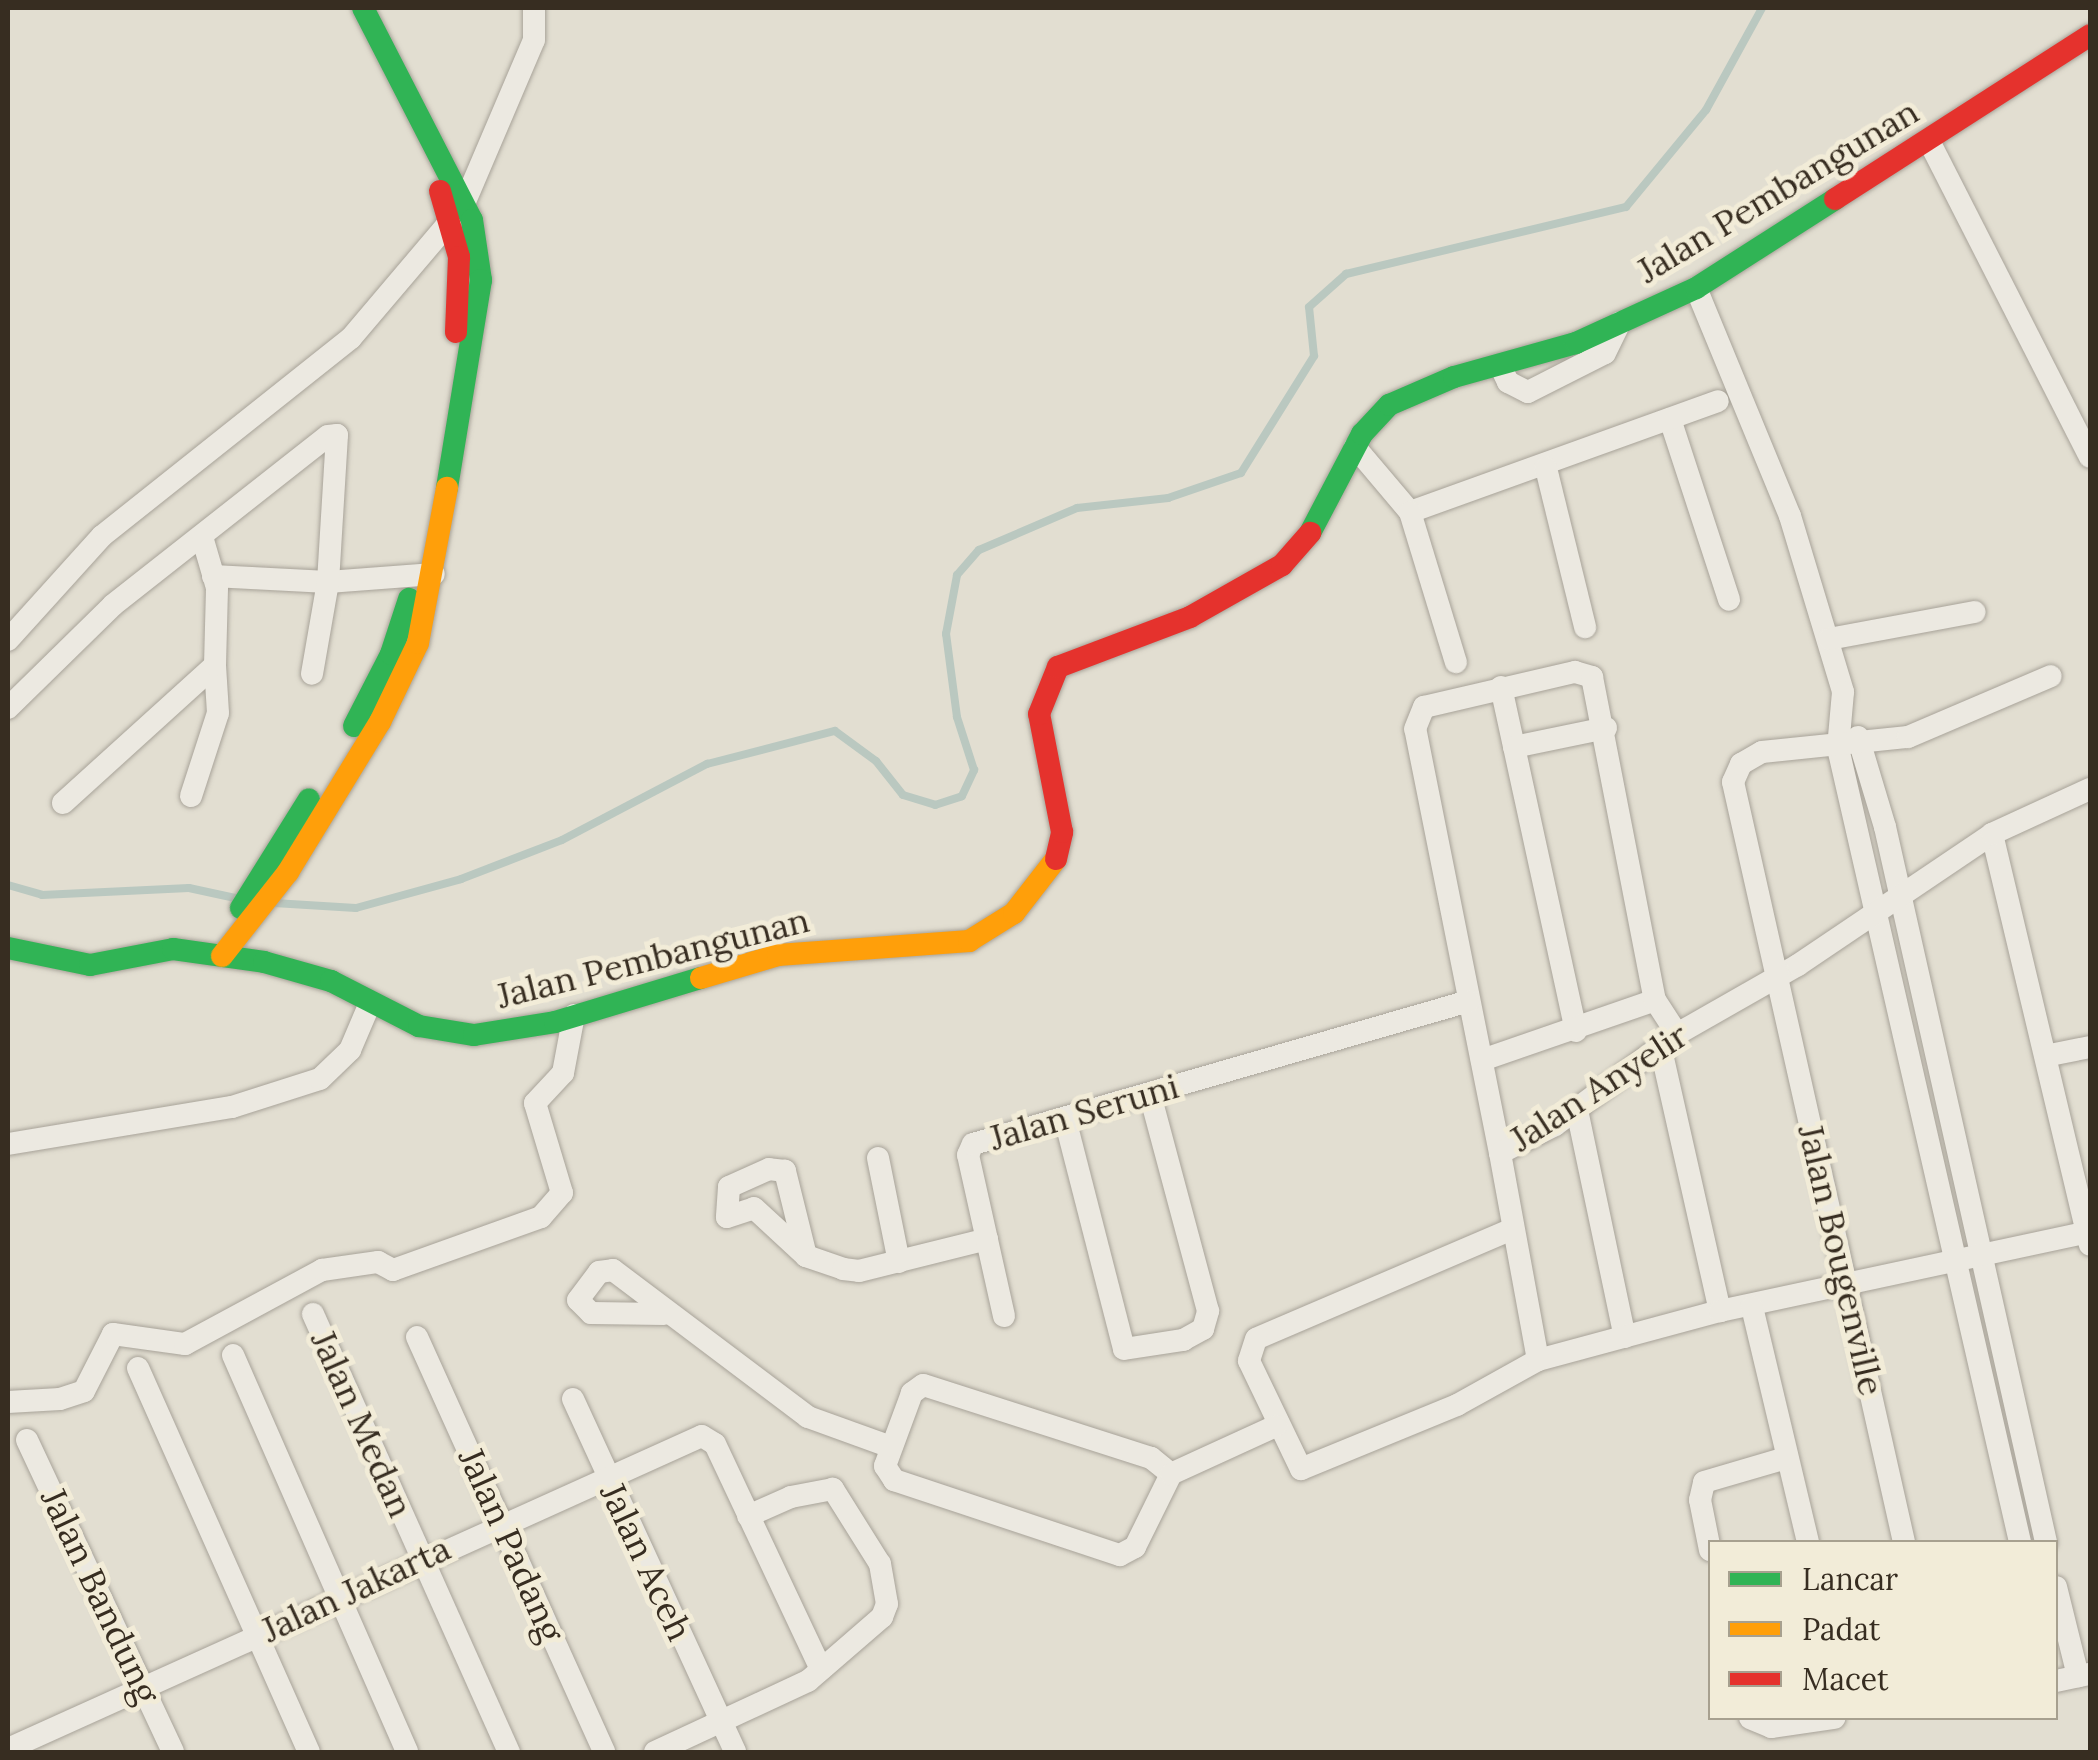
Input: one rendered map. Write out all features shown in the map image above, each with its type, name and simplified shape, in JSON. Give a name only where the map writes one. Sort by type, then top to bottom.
[{"type":"street","points":[[342,8],[458,212]]},
{"type":"street","points":[[215,955],[262,892],[370,699],[424,574],[458,324],[458,212],[363,8]]},
{"type":"street","points":[[8,640],[102,536],[351,338],[458,212],[534,40],[534,8]]},
{"type":"street","name":"Jalan Pembangunan","points":[[8,948],[90,964],[173,950],[215,955],[312,974],[420,1026],[474,1035],[574,1015],[778,955],[954,945],[1014,913],[1045,882],[1060,850],[1059,809],[1040,714],[1050,675],[1084,653],[1190,617],[1282,565],[1319,523],[1355,447],[1389,405],[1620,322],[1696,288],[1930,143],[2090,36]]},
{"type":"street","points":[[1930,143],[2090,457]]},
{"type":"street","points":[[1696,288],[1790,516],[1829,640],[1844,718],[1838,748],[1986,1404],[2018,1534],[2043,1532],[1864,746],[1844,718]]},
{"type":"street","points":[[1500,365],[1508,382],[1528,392],[1605,353],[1620,322]]},
{"type":"street","points":[[1410,512],[1546,468],[1718,401]]},
{"type":"street","points":[[1670,419],[1729,600]]},
{"type":"street","points":[[8,708],[113,605],[203,540],[328,436],[337,436],[328,582],[312,674]]},
{"type":"street","points":[[1355,447],[1410,512],[1456,662]]},
{"type":"street","points":[[1546,468],[1585,626]]},
{"type":"street","points":[[192,796],[218,713],[213,576],[203,540]]},
{"type":"street","points":[[213,576],[328,582],[424,574]]},
{"type":"street","points":[[1829,640],[1975,612]]},
{"type":"street","points":[[63,803],[215,665]]},
{"type":"street","points":[[1498,1146],[1415,719],[1431,704],[1584,672],[1598,688],[1720,1311]]},
{"type":"street","points":[[1838,748],[1908,737],[2051,676]]},
{"type":"street","points":[[1501,688],[1576,1031]]},
{"type":"street","points":[[1514,747],[1606,728]]},
{"type":"street","name":"Jalan Bougenville","points":[[1838,748],[1762,752],[1735,773],[1904,1540]]},
{"type":"street","name":"Jalan Anyelir","points":[[1538,1360],[1510,1230],[1498,1146],[1577,1110],[1665,1022],[1778,977],[1898,892],[1992,834],[2090,789]]},
{"type":"street","points":[[1510,1230],[1256,1338],[1249,1361],[1295,1462],[1310,1470],[1457,1405],[1538,1360],[1720,1311],[2090,1236],[2050,1054],[1992,834]]},
{"type":"street","name":"Jalan Seruni","points":[[987,1238],[970,1148],[1469,1001]]},
{"type":"street","points":[[8,1144],[232,1107],[320,1080],[350,1050],[370,1002]]},
{"type":"street","points":[[8,1402],[60,1400],[84,1390],[113,1334],[185,1344],[322,1270],[378,1262],[393,1270],[541,1216],[562,1193],[535,1103],[563,1073],[574,1015]]},
{"type":"street","points":[[1482,1060],[1576,1031],[1665,1022]]},
{"type":"street","points":[[1902,1040],[1929,1032]]},
{"type":"street","points":[[2050,1054],[2090,1046]]},
{"type":"street","points":[[1064,1119],[1124,1350],[1183,1340],[1203,1329],[1208,1311],[1150,1095]]},
{"type":"street","points":[[1577,1110],[1626,1337]]},
{"type":"street","points":[[1926,1140],[1951,1134]]},
{"type":"street","points":[[878,1158],[899,1262]]},
{"type":"street","points":[[806,1256],[859,1271],[987,1238],[1004,1316]]},
{"type":"street","points":[[1752,1307],[1807,1540]]},
{"type":"street","name":"Jalan Medan","points":[[313,1314],[509,1752]]},
{"type":"street","points":[[664,1314],[808,1417],[891,1447]]},
{"type":"street","name":"Jalan Padang","points":[[417,1336],[604,1752]]},
{"type":"street","points":[[233,1356],[408,1752]]},
{"type":"street","points":[[138,1368],[309,1752]]},
{"type":"street","points":[[1171,1474],[1151,1458],[923,1384],[912,1393],[885,1466],[894,1480],[1120,1555],[1135,1547],[1171,1474],[1276,1426]]},
{"type":"street","name":"Jalan Aceh","points":[[573,1399],[736,1752]]},
{"type":"street","points":[[1986,1404],[2012,1401]]},
{"type":"street","name":"Jalan Jakarta","points":[[8,1749],[690,1439],[708,1438],[748,1516]]},
{"type":"street","name":"Jalan Bandung","points":[[27,1440],[173,1752]]},
{"type":"street","points":[[1708,1540],[1700,1500],[1704,1482],[1786,1458]]},
{"type":"street","points":[[655,1752],[720,1723],[821,1669],[882,1617],[887,1590],[880,1564],[829,1487],[748,1516],[821,1669]]},
{"type":"street","points":[[2058,1597],[2075,1677]]},
{"type":"street","points":[[1755,1720],[1771,1726],[1818,1720]]},
{"type":"waterway","points":[[274,903],[356,908],[461,879],[562,840],[707,764],[835,731],[876,761],[903,795],[935,805],[962,796],[974,770],[957,717],[946,634],[957,575],[979,550],[1077,508],[1168,498],[1241,473],[1314,356],[1309,307],[1346,274],[1626,207],[1706,110],[1762,8]]},
{"type":"waterway","points":[[8,885],[42,895],[189,888],[240,899]]},
{"type":"traffic: fast","points":[[363,8],[472,220],[481,280],[447,488]]},
{"type":"traffic: fast","points":[[1310,533],[1362,434],[1389,405],[1454,377],[1576,343],[1696,288],[1835,199]]},
{"type":"traffic: fast","points":[[354,726],[391,654],[409,599]]},
{"type":"traffic: fast","points":[[241,908],[309,799]]},
{"type":"traffic: fast","points":[[8,948],[90,965],[173,949],[264,962],[331,981],[419,1026],[474,1035],[555,1022],[701,978]]},
{"type":"traffic: slow","points":[[222,956],[288,872],[380,722],[418,643],[447,488]]},
{"type":"traffic: slow","points":[[701,978],[778,955],[969,941],[1014,913],[1056,859]]},
{"type":"traffic: jam","points":[[1835,199],[2090,35]]},
{"type":"traffic: jam","points":[[440,191],[459,257],[456,332]]},
{"type":"traffic: jam","points":[[1056,859],[1062,832],[1039,714],[1058,667],[1190,617],[1282,565],[1310,533]]}]
